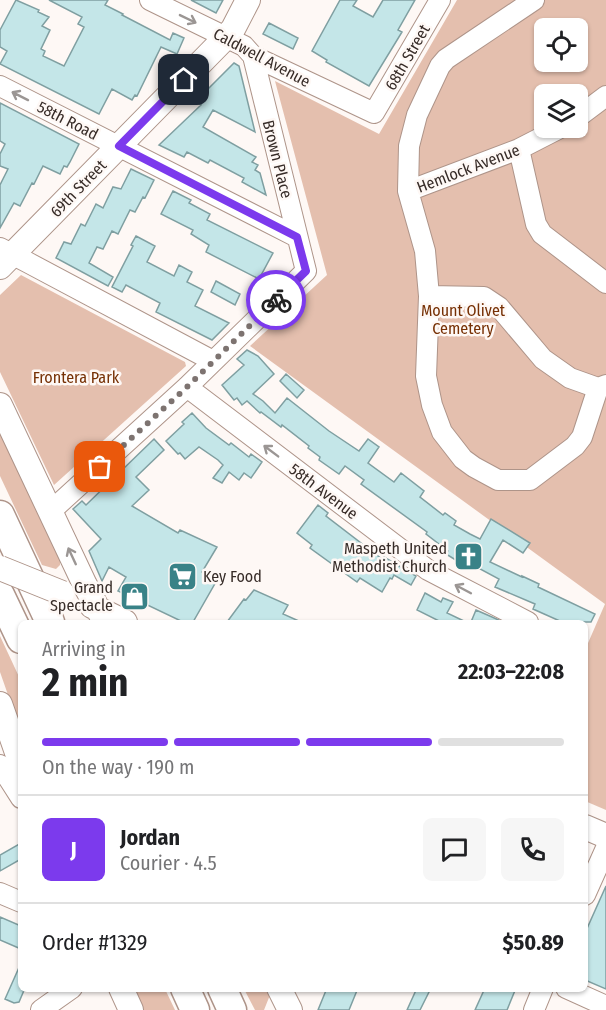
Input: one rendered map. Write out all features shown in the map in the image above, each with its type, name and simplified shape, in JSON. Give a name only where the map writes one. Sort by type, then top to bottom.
[{"type":"highway","points":[[0,515],[49,620]]},
{"type":"highway","points":[[0,594],[18,633]]},
{"type":"highway","points":[[187,992],[195,1010]]},
{"type":"highway","points":[[224,992],[232,1010]]},
{"type":"main road","name":"69th Street","points":[[4,257],[119,146],[226,37],[249,0]]},
{"type":"main road","points":[[0,405],[101,616]]},
{"type":"main road","points":[[0,568],[62,593],[101,616],[117,620]]},
{"type":"main road","points":[[0,704],[18,755]]},
{"type":"main road","points":[[588,827],[606,836]]},
{"type":"main road","points":[[123,992],[131,1010]]},
{"type":"street","name":"Caldwell Avenue","points":[[150,0],[244,46],[253,56],[374,113]]},
{"type":"street","name":"68th Street","points":[[374,113],[440,0]]},
{"type":"street","points":[[429,297],[484,297],[499,307],[543,359],[570,378],[602,387],[582,437],[575,446],[530,480],[498,480],[474,467],[463,459],[442,432],[432,405],[426,376],[429,297],[425,251],[408,191],[409,146],[417,115],[440,66],[534,0]]},
{"type":"street","name":"Brown Place","points":[[51,511],[187,387],[306,271],[253,56]]},
{"type":"street","name":"58th Road","points":[[0,86],[297,237]]},
{"type":"street","points":[[588,110],[606,96]]},
{"type":"street","name":"Hemlock Avenue","points":[[408,191],[519,149],[540,138]]},
{"type":"street","points":[[519,149],[536,224],[542,234],[606,283]]},
{"type":"street","points":[[4,257],[213,361]]},
{"type":"street","name":"58th Avenue","points":[[187,387],[428,570],[516,620]]},
{"type":"street","points":[[0,765],[18,793]]},
{"type":"street","points":[[588,888],[606,848]]},
{"type":"street","points":[[0,893],[18,902]]},
{"type":"street","points":[[41,1010],[66,992]]},
{"type":"street","points":[[534,1010],[541,992]]},
{"type":"street","points":[[575,992],[606,1006]]},
{"type":"green space","name":"Mount Olivet Cemetery","points":[[457,0],[606,0],[606,810],[588,802],[588,643],[605,604],[250,346],[327,275],[275,81],[379,134]]},
{"type":"green space","name":"Frontera Park","points":[[21,275],[185,362],[186,366],[54,485],[0,372],[0,295]]},
{"type":"green space","points":[[0,433],[60,559],[60,565],[56,569],[42,565],[0,476]]},
{"type":"green space","points":[[0,636],[18,675],[18,723],[0,672]]},
{"type":"green space","points":[[130,992],[166,992],[175,1010],[139,1010]]},
{"type":"green space","points":[[246,992],[268,992],[270,995],[264,1010],[255,1010]]},
{"type":"building","points":[[16,0],[49,17],[42,26],[50,30],[41,49],[45,51],[43,56],[64,66],[84,27],[78,24],[82,17],[49,0],[108,0],[105,5],[170,40],[173,33],[184,38],[177,54],[161,47],[137,96],[135,95],[132,100],[112,89],[99,114],[0,64],[7,51],[0,47],[0,30]]},
{"type":"building","points":[[191,0],[223,0],[216,13]]},
{"type":"building","points":[[340,0],[357,0],[353,6],[373,17],[383,0],[415,0],[398,30],[402,32],[369,86],[326,62],[327,60],[312,51]]},
{"type":"building","points":[[269,23],[298,38],[293,49],[263,34]]},
{"type":"building","points":[[234,63],[239,66],[255,132],[213,110],[203,127],[256,157],[252,162],[258,165],[255,170],[260,173],[266,195],[242,182],[244,178],[210,160],[208,163],[187,152],[184,157],[159,145],[201,105],[195,102]]},
{"type":"building","points":[[0,103],[79,144],[67,167],[64,166],[60,174],[43,166],[20,206],[14,203],[0,228],[0,185],[8,169],[0,166],[0,154],[5,144],[0,141]]},
{"type":"building","points":[[131,169],[154,180],[135,212],[130,210],[118,234],[112,231],[103,249],[97,247],[89,263],[113,277],[108,286],[56,258],[64,242],[71,244],[81,224],[85,226],[96,204],[103,208],[113,187],[121,189]]},
{"type":"building","points":[[173,191],[191,200],[189,203],[210,214],[207,220],[273,253],[259,279],[206,252],[209,245],[191,234],[193,230],[161,214]]},
{"type":"building","points":[[136,236],[155,246],[147,262],[174,276],[179,265],[192,272],[187,282],[203,290],[195,306],[229,323],[212,340],[156,312],[160,303],[126,285],[122,292],[112,287]]},
{"type":"building","points":[[216,281],[240,294],[235,305],[211,292]]},
{"type":"building","points":[[247,350],[258,356],[274,374],[253,394],[275,413],[287,398],[359,451],[368,439],[379,447],[368,463],[394,482],[401,473],[424,491],[420,497],[443,515],[445,513],[456,521],[454,525],[470,534],[480,539],[491,519],[530,543],[523,553],[503,540],[490,562],[539,584],[538,587],[595,614],[591,622],[588,620],[558,620],[533,609],[535,604],[495,587],[499,579],[471,564],[468,569],[458,563],[446,554],[448,551],[426,534],[427,532],[361,484],[364,480],[345,466],[339,474],[319,460],[320,457],[308,448],[309,446],[282,425],[281,427],[260,413],[247,401],[242,405],[237,398],[234,400],[222,385],[244,365],[237,359]]},
{"type":"building","points":[[286,374],[304,390],[297,398],[280,381]]},
{"type":"building","points":[[192,413],[206,428],[229,445],[231,443],[249,457],[251,454],[262,462],[251,478],[244,473],[239,480],[229,472],[222,483],[213,478],[223,465],[218,460],[199,447],[185,459],[166,441]]},
{"type":"building","points":[[154,439],[164,450],[136,477],[149,490],[132,506],[178,533],[180,530],[217,547],[202,572],[217,580],[194,620],[179,620],[118,591],[126,577],[109,567],[102,581],[89,551],[101,539],[73,509],[82,501],[86,505]]},
{"type":"building","points":[[318,505],[328,513],[326,516],[382,559],[384,557],[416,576],[411,585],[394,575],[382,592],[360,578],[357,582],[310,548],[312,545],[297,533]]},
{"type":"building","points":[[254,590],[288,605],[283,614],[296,620],[228,620],[244,599],[246,600]]},
{"type":"building","points":[[425,593],[441,602],[443,598],[453,602],[447,613],[462,620],[437,620],[417,610]]},
{"type":"building","points":[[476,610],[499,620],[472,620]]},
{"type":"building","points":[[18,845],[18,861],[0,871],[0,855]]},
{"type":"building","points":[[606,886],[606,989],[588,981],[588,926]]},
{"type":"building","points":[[0,917],[18,925],[18,948],[0,940]]},
{"type":"building","points":[[18,970],[18,992],[23,992],[19,1002],[14,1003],[5,999]]},
{"type":"building","points":[[325,992],[356,992],[349,1010],[318,1010]]},
{"type":"building","points":[[415,992],[429,992],[420,1010],[407,1010]]},
{"type":"building","points":[[483,992],[514,992],[507,1010],[475,1010]]},
{"type":"way so far","points":[[100,467],[187,387],[276,300]]},
{"type":"place","name":"Maspeth United Methodist Church","points":[[468,557]]},
{"type":"place","name":"Key Food","points":[[182,576]]},
{"type":"place","name":"Grand Spectacle","points":[[134,596]]},
{"type":"route","points":[[184,80],[119,146],[297,237],[306,271],[276,300]]}]
